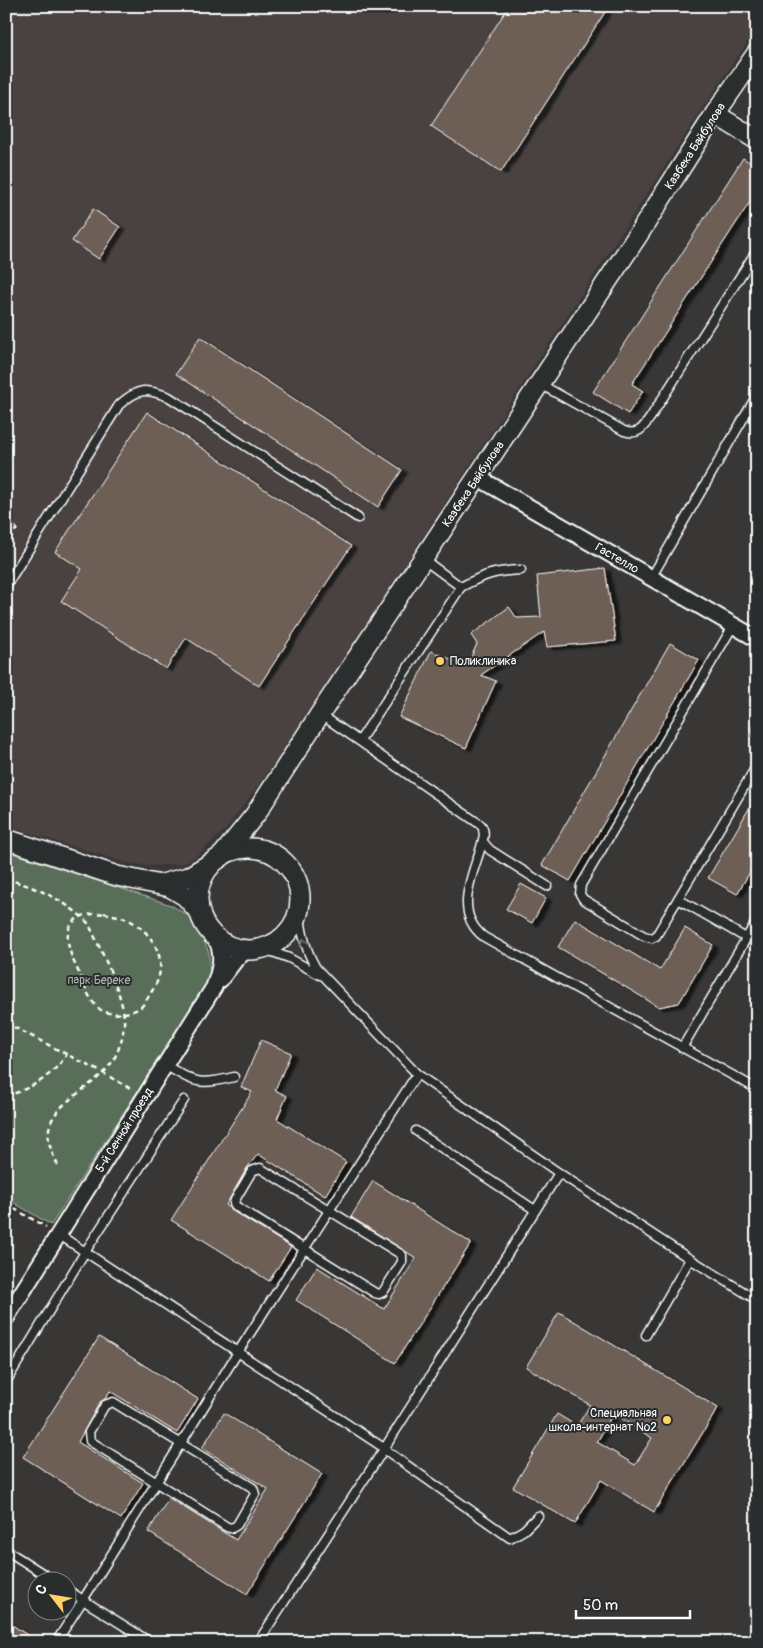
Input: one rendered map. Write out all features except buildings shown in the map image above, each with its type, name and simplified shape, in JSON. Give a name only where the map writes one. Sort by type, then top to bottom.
[{"type":"street","name":"Казбека Байбулова","points":[[162,884],[188,877],[220,857],[259,808],[757,53]]},
{"type":"street","points":[[715,114],[757,140]]},
{"type":"street","name":"Гастелло","points":[[477,477],[757,640]]},
{"type":"street","points":[[214,987],[236,959],[255,949],[277,941],[289,930],[297,916],[299,892],[294,877],[269,847],[261,834],[258,824],[259,808]]},
{"type":"street","points":[[6,839],[117,876],[162,884],[181,892],[190,900],[200,913],[206,926],[216,937],[231,946],[255,949]]},
{"type":"street","points":[[200,913],[198,897],[201,882],[209,868],[220,857],[235,850],[250,848],[266,851],[279,858]]},
{"type":"street","name":"5-й Сенной проезд","points":[[8,1312],[214,987],[220,970],[221,959],[216,937]]},
{"type":"lane","points":[[540,384],[624,431],[638,432],[650,418],[757,250]]},
{"type":"lane","points":[[6,586],[119,405],[131,394],[144,390],[169,397],[358,518]]},
{"type":"lane","points":[[651,578],[757,395]]},
{"type":"lane","points":[[423,559],[461,587]]},
{"type":"lane","points":[[360,740],[461,587],[478,578],[498,571],[521,570]]},
{"type":"lane","points":[[733,626],[581,885],[580,894],[586,901],[649,938],[659,933],[757,765]]},
{"type":"lane","points":[[320,714],[481,825],[484,832],[483,842],[467,895],[468,916],[476,931],[757,1089]]},
{"type":"lane","points":[[757,727],[757,735]]},
{"type":"lane","points":[[483,842],[490,850],[547,886]]},
{"type":"lane","points":[[678,899],[746,938]]},
{"type":"lane","points":[[299,900],[301,928],[312,962],[417,1074],[559,1173],[690,1259],[757,1300]]},
{"type":"lane","points":[[682,1048],[757,920]]},
{"type":"lane","points":[[255,949],[288,958],[326,978]]},
{"type":"lane","points":[[166,1065],[199,1082],[212,1083],[234,1077]]},
{"type":"lane","points":[[56,1642],[238,1352],[417,1074]]},
{"type":"lane","points":[[6,1382],[85,1252],[184,1100]]},
{"type":"lane","points":[[416,1131],[535,1210]]},
{"type":"lane","points":[[257,1168],[263,1169],[329,1210],[402,1255],[402,1262],[383,1292],[375,1293],[234,1204],[252,1171],[257,1168]]},
{"type":"lane","points":[[258,1642],[384,1449],[559,1173]]},
{"type":"lane","points":[[58,1234],[384,1449],[510,1538],[524,1530],[538,1516]]},
{"type":"lane","points":[[646,1335],[690,1259]]},
{"type":"lane","points":[[110,1402],[116,1403],[182,1444],[255,1490],[254,1496],[236,1525],[232,1528],[227,1527],[90,1441],[89,1432],[105,1405],[110,1402]]},
{"type":"lane","points":[[6,1550],[37,1570]]},
{"type":"lane","points":[[78,1597],[150,1642]]},
{"type":"path","points":[[6,879],[24,883],[46,892],[82,916],[89,924],[122,1002],[124,1024],[116,1055],[103,1073],[61,1106],[55,1114],[48,1140],[58,1165]]},
{"type":"path","points":[[104,913],[125,918],[143,930],[157,947],[160,957],[160,968],[154,989],[141,1007],[134,1011],[123,1013],[112,1014],[101,1010],[93,1003],[70,954],[67,943],[68,932],[82,916],[104,913]]},
{"type":"path","points":[[6,1023],[145,1096]]},
{"type":"path","points":[[6,1096],[38,1083],[55,1070],[67,1054]]},
{"type":"path","points":[[6,1204],[58,1234]]},
{"type":"shaded area","points":[[6,6],[757,6],[757,28],[708,100],[282,753],[226,829],[194,858],[181,864],[149,866],[124,862],[6,826]]},
{"type":"green space","name":"парк Береке","points":[[6,851],[171,905],[189,916],[200,931],[209,953],[210,979],[51,1225],[6,1198]]},
{"type":"railway","points":[[6,523],[15,529]]},
{"type":"place","name":"Поликлиника","points":[[440,661]]},
{"type":"place","name":"Специальная школа-интернат №2","points":[[667,1420]]}]
